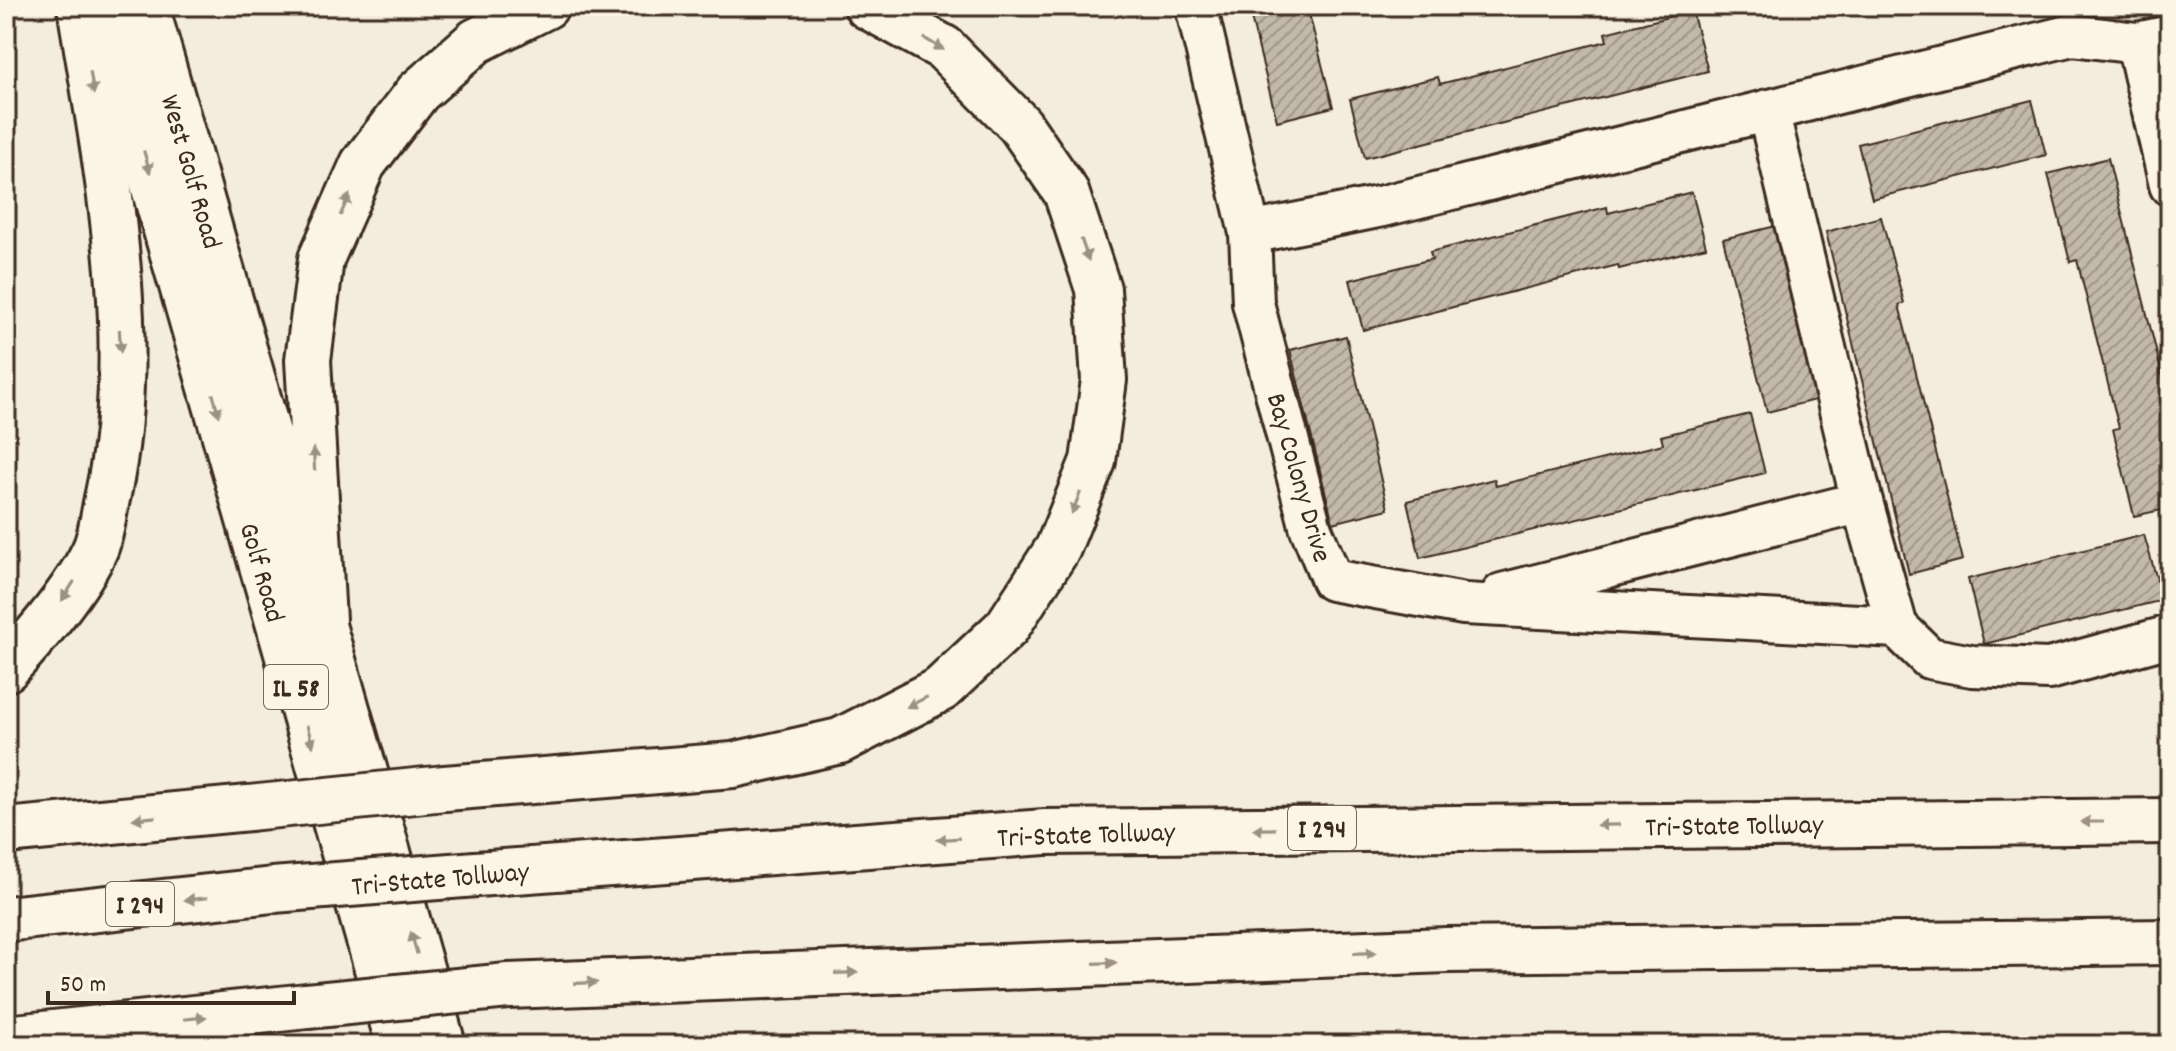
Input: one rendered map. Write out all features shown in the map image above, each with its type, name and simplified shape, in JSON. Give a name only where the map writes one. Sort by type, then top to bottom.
[{"type":"main road","points":[[6,669],[43,629],[96,548],[113,471],[123,391],[115,242],[80,6]]},
{"type":"main road","name":"West Golf Road","points":[[102,6],[194,330]]},
{"type":"main road","name":"West Golf Road","points":[[146,6],[240,337]]},
{"type":"main road","points":[[323,620],[308,360],[321,259],[363,164],[418,92],[476,41],[546,6]]},
{"type":"main road","points":[[6,831],[445,788],[733,765],[840,741],[941,689],[1007,627],[1058,548],[1093,461],[1104,380],[1098,289],[1066,192],[1020,125],[944,48],[867,6]]},
{"type":"main road","name":"Golf Road","points":[[194,330],[399,1045]]},
{"type":"main road","name":"Golf Road","points":[[240,337],[443,1045]]},
{"type":"main road","name":"Tri-State Tollway","points":[[6,919],[273,890],[1045,832],[2170,821]]},
{"type":"main road","points":[[6,1038],[508,986],[1447,950],[2170,942]]},
{"type":"street","name":"Bay Colony Drive","points":[[1196,6],[1250,233],[1253,303],[1311,529],[1332,580],[1464,604],[1897,627]]},
{"type":"street","points":[[1250,233],[1383,206],[2072,35],[2154,39],[2170,185]]},
{"type":"street","points":[[1768,110],[1862,502],[1897,627],[1929,658],[1987,667],[2049,669],[2170,636]]},
{"type":"street","points":[[1464,604],[1862,502]]},
{"type":"building","points":[[1248,6],[1307,6],[1333,107],[1277,121]]},
{"type":"building","points":[[1692,11],[1708,71],[1365,158],[1350,99],[1438,77],[1440,84],[1607,41],[1605,33]]},
{"type":"building","points":[[2032,100],[2046,155],[1872,199],[1858,144]]},
{"type":"building","points":[[2108,158],[2170,406],[2170,508],[2134,516],[2113,429],[2119,428],[2077,260],[2070,262],[2048,174]]},
{"type":"building","points":[[1692,192],[1706,247],[1619,269],[1618,265],[1363,330],[1350,280],[1432,259],[1430,252],[1607,207],[1608,213]]},
{"type":"building","points":[[1881,217],[1904,303],[1899,305],[1963,560],[1909,574],[1826,232]]},
{"type":"building","points":[[1780,225],[1823,398],[1767,412],[1723,239]]},
{"type":"building","points":[[1346,336],[1388,509],[1333,523],[1290,350]]},
{"type":"building","points":[[1750,414],[1765,473],[1420,558],[1407,501],[1494,479],[1496,486],[1663,444],[1661,436]]},
{"type":"building","points":[[2144,535],[2163,600],[1984,644],[1968,579]]}]
